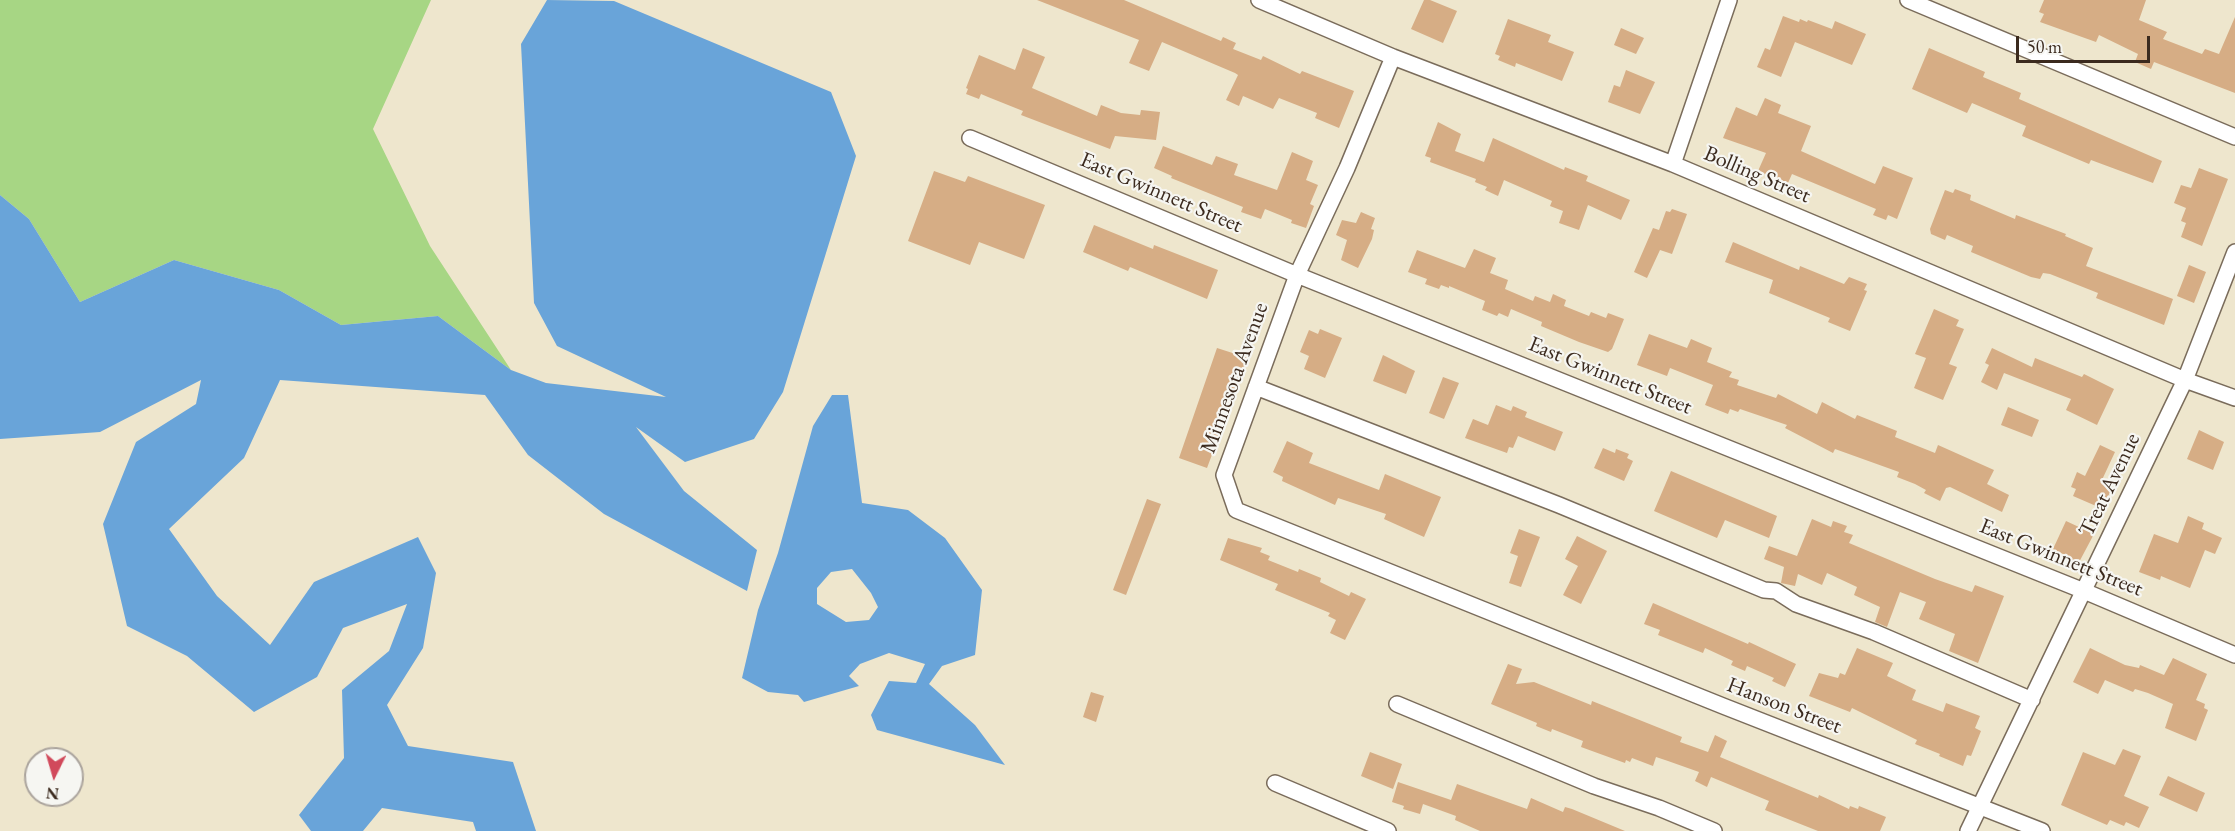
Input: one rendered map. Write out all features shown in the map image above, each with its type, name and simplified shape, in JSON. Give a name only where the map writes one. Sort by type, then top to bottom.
[{"type":"street","name":"Bolling Street","points":[[1259,0],[1393,57],[1673,164],[2185,380],[2235,398]]},
{"type":"street","points":[[1673,164],[1729,0]]},
{"type":"street","points":[[1908,0],[2235,138]]},
{"type":"street","name":"Minnesota Avenue","points":[[1393,57],[1347,168],[1298,275],[1224,475],[1236,510],[1511,621]]},
{"type":"street","name":"East Gwinnett Street","points":[[970,138],[1298,275],[2084,591],[2235,655]]},
{"type":"street","name":"Treat Avenue","points":[[1968,831],[2185,380],[2235,252]]},
{"type":"street","points":[[1256,387],[1559,505],[1764,590],[1776,591],[1796,604],[1874,632],[2032,700]]},
{"type":"street","name":"Hanson Street","points":[[1511,621],[2042,831]]},
{"type":"street","points":[[1397,704],[1594,786],[1659,808],[1714,831]]},
{"type":"street","points":[[1275,783],[1388,831]]},
{"type":"green space","points":[[0,0],[431,0],[373,129],[430,246],[511,370],[438,316],[341,325],[279,290],[174,260],[80,302],[29,219],[0,195]]},
{"type":"water","points":[[547,0],[614,1],[831,92],[856,156],[783,392],[754,439],[685,462],[636,427],[684,491],[757,550],[747,591],[604,514],[528,455],[485,395],[280,380],[244,458],[169,529],[217,596],[270,645],[314,582],[418,537],[436,573],[423,648],[387,705],[408,746],[513,762],[536,831],[476,831],[473,822],[382,808],[363,831],[311,831],[299,815],[344,758],[342,690],[389,651],[407,604],[343,628],[317,677],[254,712],[187,656],[127,626],[103,524],[136,442],[196,404],[201,380],[100,432],[0,439],[0,195],[29,219],[80,302],[174,260],[279,290],[341,325],[438,316],[511,370],[546,383],[666,397],[557,346],[534,303],[521,44]]},
{"type":"water","points":[[832,395],[848,395],[862,503],[908,510],[945,538],[982,590],[975,655],[942,666],[929,684],[975,725],[1005,765],[877,730],[871,715],[889,681],[916,683],[925,664],[889,653],[860,664],[849,676],[859,686],[804,702],[798,695],[768,692],[742,678],[758,610],[778,553],[813,426]],"holes":[[[852,569],[871,593],[878,607],[869,620],[846,622],[817,604],[817,588],[831,572]]]},
{"type":"building","points":[[1037,0],[1124,0],[1221,41],[1223,37],[1236,43],[1233,49],[1261,60],[1263,56],[1300,74],[1302,71],[1354,91],[1339,128],[1315,118],[1317,113],[1279,98],[1273,109],[1243,96],[1239,106],[1226,100],[1238,75],[1235,73],[1162,42],[1149,71],[1129,63],[1139,40]]},
{"type":"building","points":[[1424,0],[1430,0],[1457,11],[1443,43],[1411,29]]},
{"type":"building","points":[[2044,0],[2146,0],[2139,20],[2167,32],[2163,39],[2202,54],[2205,49],[2219,54],[2235,17],[2235,93],[2154,62],[2151,69],[2135,62],[2138,54],[2099,35],[2096,42],[2040,22],[2044,14],[2039,12]]},
{"type":"building","points":[[1783,16],[1799,22],[1800,19],[1807,22],[1808,20],[1832,29],[1835,21],[1866,34],[1852,65],[1795,42],[1781,77],[1757,67],[1765,48],[1770,50]]},
{"type":"building","points":[[1508,19],[1551,35],[1548,42],[1574,52],[1562,81],[1516,63],[1515,67],[1498,60],[1500,56],[1495,54]]},
{"type":"building","points":[[1621,28],[1644,38],[1636,54],[1614,45]]},
{"type":"building","points":[[1023,48],[1045,57],[1032,88],[1097,116],[1101,105],[1121,113],[1140,115],[1141,110],[1160,112],[1156,140],[1115,136],[1110,149],[1021,115],[1023,111],[981,94],[979,99],[966,94],[968,89],[966,88],[979,55],[1015,70]]},
{"type":"building","points":[[1929,48],[1985,72],[1983,77],[2021,93],[2019,99],[2162,161],[2153,183],[2091,160],[2089,164],[2022,136],[2026,126],[1972,103],[1967,113],[1912,89]]},
{"type":"building","points":[[1626,70],[1655,82],[1640,114],[1608,102],[1614,85],[1620,87]]},
{"type":"building","points":[[1765,98],[1781,105],[1778,113],[1811,126],[1801,151],[1875,184],[1883,166],[1913,178],[1897,219],[1888,215],[1886,220],[1873,215],[1876,209],[1792,174],[1788,183],[1758,171],[1766,153],[1723,138],[1736,107],[1757,116]]},
{"type":"building","points":[[1438,122],[1461,134],[1455,151],[1484,162],[1493,138],[1564,170],[1565,167],[1588,176],[1586,181],[1630,200],[1621,220],[1588,205],[1579,230],[1559,223],[1563,211],[1550,206],[1552,201],[1504,180],[1498,196],[1485,190],[1487,187],[1475,182],[1476,179],[1430,162],[1431,158],[1425,156]]},
{"type":"building","points":[[1163,146],[1212,165],[1216,156],[1238,164],[1234,175],[1277,190],[1292,152],[1313,161],[1306,180],[1318,185],[1310,204],[1314,206],[1306,228],[1265,209],[1261,219],[1241,212],[1243,207],[1171,178],[1172,176],[1154,168]]},
{"type":"building","points":[[2199,168],[2228,179],[2202,246],[2181,237],[2186,223],[2181,221],[2186,208],[2174,203],[2181,185],[2191,188]]},
{"type":"building","points":[[934,171],[965,182],[968,176],[1045,205],[1024,259],[979,242],[970,265],[908,241]]},
{"type":"building","points":[[1955,189],[1971,195],[1970,200],[2015,219],[2016,215],[2066,234],[2065,236],[2093,248],[2086,266],[2173,299],[2164,325],[2096,298],[2098,293],[2050,274],[2043,273],[2040,279],[2031,277],[1971,252],[1973,246],[1947,235],[1945,240],[1931,234],[1930,229],[1945,190],[1953,193]]},
{"type":"building","points":[[1672,209],[1687,214],[1672,254],[1660,250],[1647,278],[1634,272],[1653,228],[1659,230],[1666,211],[1670,212]]},
{"type":"building","points":[[1361,212],[1375,218],[1371,229],[1374,230],[1372,239],[1358,268],[1341,260],[1347,240],[1336,235],[1342,220],[1356,223]]},
{"type":"building","points":[[1094,225],[1153,249],[1154,245],[1218,270],[1207,299],[1130,267],[1128,271],[1083,252]]},
{"type":"building","points":[[1733,242],[1799,270],[1800,266],[1844,284],[1849,277],[1867,284],[1864,290],[1867,291],[1850,331],[1828,322],[1830,318],[1769,293],[1773,280],[1725,262]]},
{"type":"building","points":[[1474,249],[1496,258],[1490,273],[1508,280],[1505,289],[1533,301],[1535,296],[1550,302],[1553,294],[1566,300],[1564,306],[1589,316],[1591,312],[1606,318],[1608,313],[1624,319],[1612,349],[1608,352],[1579,342],[1541,326],[1542,322],[1511,309],[1508,317],[1499,313],[1497,316],[1482,310],[1485,301],[1449,286],[1449,288],[1441,285],[1439,289],[1425,284],[1427,279],[1408,272],[1417,250],[1465,268]]},
{"type":"building","points":[[2189,265],[2206,272],[2194,303],[2177,296]]},
{"type":"building","points":[[1934,309],[1959,320],[1956,326],[1964,329],[1949,364],[1957,367],[1943,400],[1914,388],[1926,358],[1915,354]]},
{"type":"building","points":[[1320,329],[1342,338],[1325,378],[1304,369],[1309,356],[1300,352],[1309,330],[1318,334]]},
{"type":"building","points":[[1649,334],[1687,348],[1691,339],[1712,348],[1707,362],[1732,372],[1729,377],[1739,380],[1737,385],[1776,398],[1778,394],[1817,414],[1822,402],[1855,419],[1857,415],[1897,431],[1895,437],[1935,453],[1938,445],[1994,470],[1987,484],[2009,495],[2002,512],[1950,487],[1946,488],[1940,501],[1924,493],[1926,490],[1897,477],[1899,472],[1835,449],[1833,453],[1785,428],[1787,425],[1740,409],[1738,412],[1730,409],[1728,414],[1705,405],[1713,385],[1670,368],[1667,376],[1637,365]]},
{"type":"building","points":[[1217,348],[1248,358],[1207,468],[1179,458]]},
{"type":"building","points":[[1992,348],[2032,367],[2035,358],[2082,377],[2084,374],[2114,389],[2097,425],[2066,410],[2071,399],[2004,373],[1997,390],[1981,382],[1989,365],[1985,363]]},
{"type":"building","points":[[1383,355],[1415,371],[1406,394],[1373,381]]},
{"type":"building","points":[[1443,377],[1459,383],[1444,419],[1429,413]]},
{"type":"building","points":[[1496,405],[1511,411],[1513,406],[1527,412],[1525,417],[1563,432],[1555,451],[1518,436],[1513,448],[1509,447],[1507,453],[1465,438],[1473,419],[1488,425]]},
{"type":"building","points":[[2008,407],[2039,420],[2032,437],[2001,425]]},
{"type":"building","points":[[2199,430],[2224,442],[2213,470],[2187,459]]},
{"type":"building","points":[[1287,441],[1313,453],[1309,463],[1379,490],[1385,474],[1441,497],[1424,537],[1384,519],[1386,514],[1338,498],[1335,505],[1282,481],[1283,477],[1273,472]]},
{"type":"building","points":[[2100,445],[2115,452],[2101,482],[2112,487],[2103,509],[2073,496],[2076,489],[2071,487],[2077,472],[2085,476]]},
{"type":"building","points":[[1603,448],[1615,453],[1616,449],[1629,454],[1627,458],[1633,461],[1624,481],[1594,468]]},
{"type":"building","points":[[1671,471],[1777,516],[1769,538],[1725,520],[1717,538],[1654,511]]},
{"type":"building","points":[[1147,499],[1161,504],[1126,595],[1113,590]]},
{"type":"building","points":[[2188,516],[2204,523],[2202,529],[2222,538],[2215,554],[2205,550],[2190,588],[2161,576],[2160,580],[2139,572],[2154,534],[2178,543]]},
{"type":"building","points":[[1812,519],[1831,527],[1833,521],[1847,526],[1844,532],[1853,535],[1849,543],[1935,579],[1972,592],[1975,585],[2004,596],[1978,663],[1949,651],[1955,634],[1919,619],[1926,602],[1900,592],[1887,627],[1875,622],[1880,607],[1854,595],[1857,587],[1827,573],[1822,585],[1798,574],[1795,586],[1781,583],[1784,567],[1764,559],[1769,546],[1797,556]]},
{"type":"building","points":[[2066,521],[2094,534],[2077,566],[2062,559],[2063,554],[2053,549]]},
{"type":"building","points":[[1519,529],[1540,537],[1521,587],[1509,583],[1518,556],[1510,553]]},
{"type":"building","points":[[1577,536],[1607,551],[1581,604],[1563,595],[1578,566],[1565,559]]},
{"type":"building","points":[[1228,538],[1262,548],[1260,552],[1270,556],[1268,560],[1321,578],[1320,582],[1349,596],[1351,592],[1366,599],[1345,640],[1330,633],[1336,620],[1328,616],[1330,613],[1275,590],[1278,584],[1220,560]]},
{"type":"building","points":[[1653,603],[1796,664],[1785,687],[1772,681],[1774,678],[1747,666],[1745,671],[1731,665],[1733,661],[1705,648],[1703,653],[1658,635],[1660,630],[1644,624]]},
{"type":"building","points":[[1857,648],[1893,663],[1887,676],[1916,690],[1912,700],[1943,712],[1946,703],[1980,716],[1975,728],[1981,731],[1971,756],[1967,755],[1963,766],[1915,744],[1917,740],[1852,708],[1850,712],[1809,696],[1819,673],[1838,678],[1840,673],[1845,675]]},
{"type":"building","points":[[2090,648],[2125,665],[2139,668],[2140,665],[2164,675],[2173,658],[2207,674],[2196,700],[2205,704],[2204,708],[2208,710],[2196,741],[2165,728],[2173,704],[2148,693],[2135,689],[2133,692],[2105,680],[2098,694],[2073,682]]},
{"type":"building","points":[[1508,664],[1522,669],[1516,684],[1534,682],[1591,705],[1592,701],[1682,737],[1680,742],[1708,752],[1715,735],[1727,741],[1720,757],[1818,798],[1819,795],[1849,809],[1850,806],[1858,809],[1859,806],[1886,817],[1880,831],[1818,831],[1765,810],[1769,801],[1711,777],[1707,787],[1695,781],[1699,772],[1668,761],[1656,757],[1653,766],[1632,758],[1630,762],[1626,760],[1625,763],[1581,747],[1583,741],[1552,729],[1551,732],[1536,726],[1537,723],[1491,704]]},
{"type":"building","points":[[1091,692],[1104,696],[1096,722],[1083,717]]},
{"type":"building","points":[[2123,749],[2141,756],[2124,796],[2149,807],[2139,828],[2126,822],[2124,826],[2110,820],[2107,825],[2061,805],[2083,752],[2115,765]]},
{"type":"building","points":[[1370,752],[1402,764],[1393,789],[1361,776]]},
{"type":"building","points":[[2168,776],[2205,793],[2197,812],[2159,795]]},
{"type":"building","points":[[1398,782],[1451,800],[1457,784],[1527,809],[1531,798],[1563,812],[1565,807],[1572,809],[1625,831],[1480,831],[1455,820],[1456,816],[1423,804],[1420,814],[1403,809],[1404,806],[1392,802]]}]
